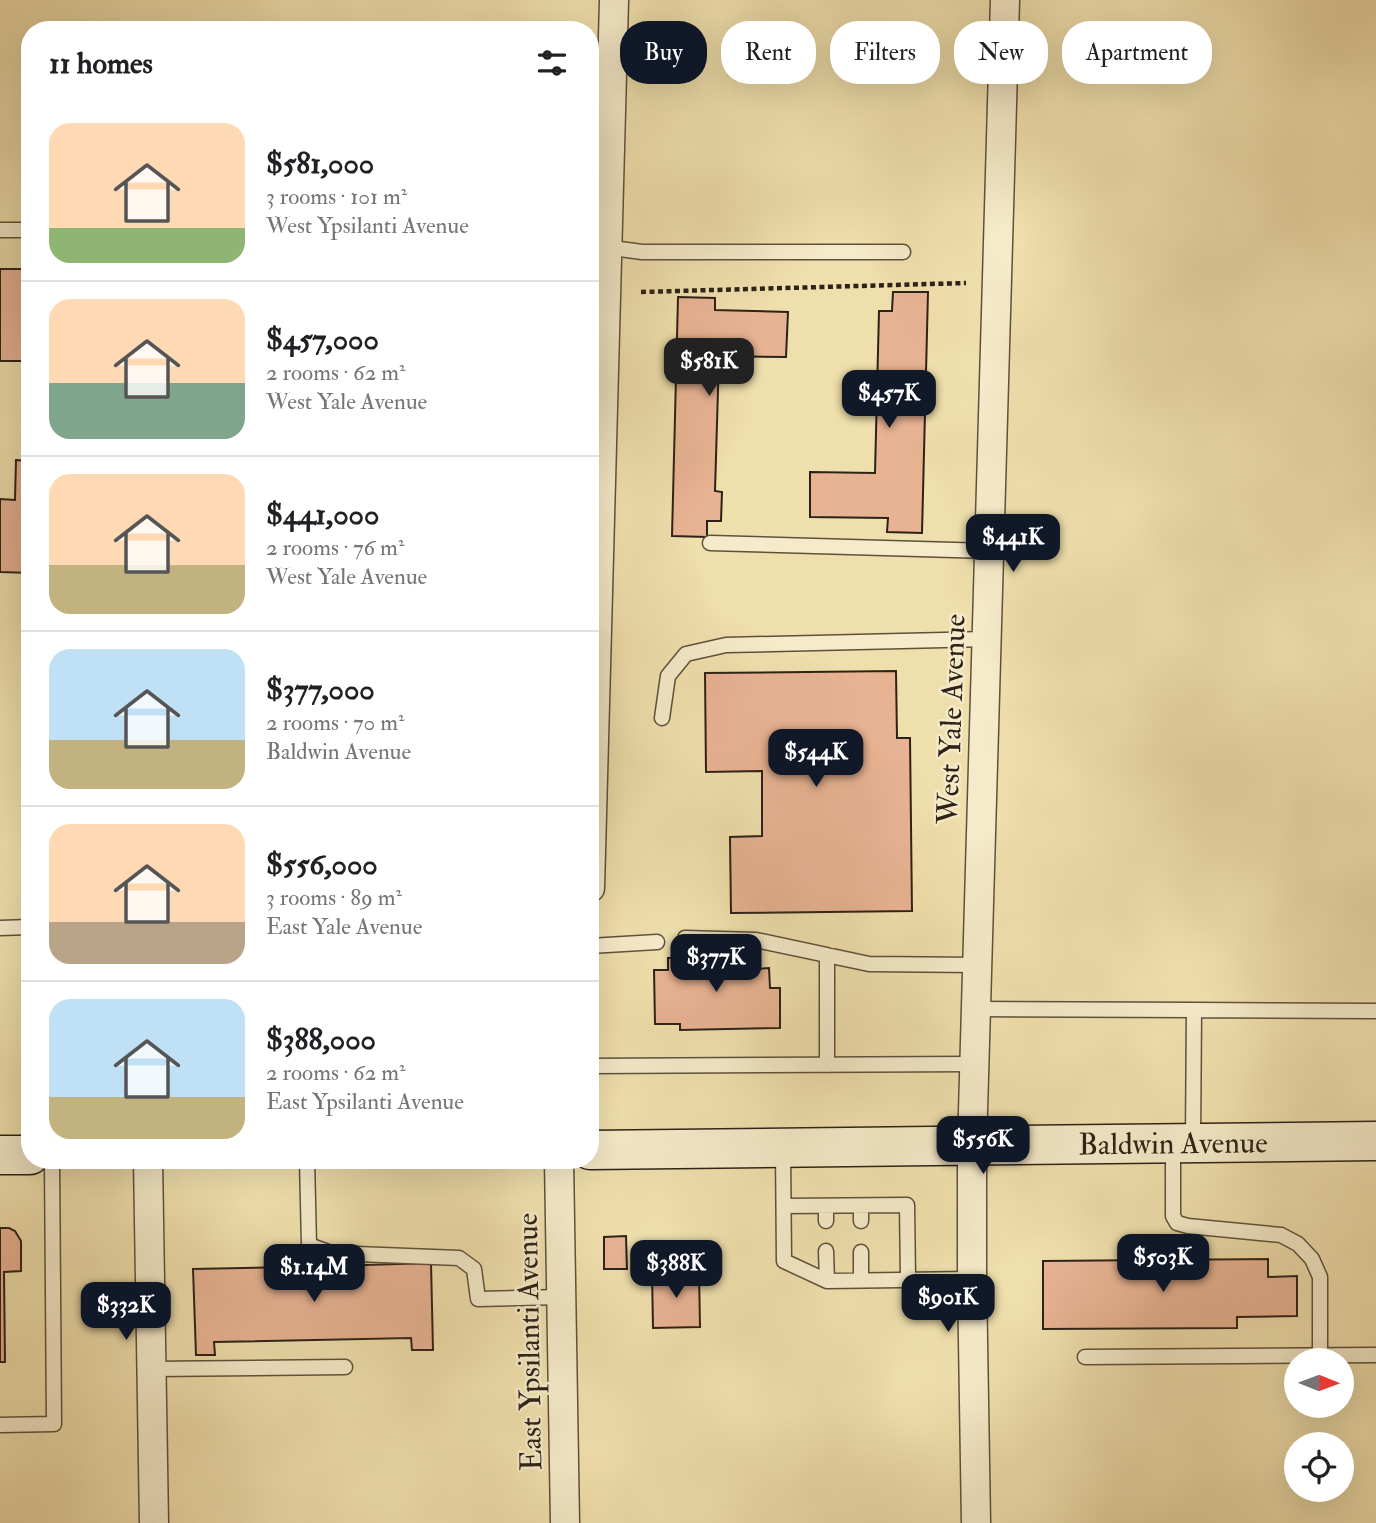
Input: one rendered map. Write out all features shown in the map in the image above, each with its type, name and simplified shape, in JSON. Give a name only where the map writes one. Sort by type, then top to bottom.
[{"type":"main road","name":"Baldwin Avenue","points":[[599,1150],[1376,1141]]},
{"type":"main road","points":[[0,1155],[21,1155]]},
{"type":"street","points":[[599,246],[614,0]]},
{"type":"street","name":"West Yale Avenue","points":[[976,1523],[972,1146],[1005,0]]},
{"type":"street","points":[[148,1169],[154,1523]]},
{"type":"street","name":"East Ypsilanti Avenue","points":[[559,1169],[565,1523]]},
{"type":"lane","points":[[0,230],[21,230]]},
{"type":"lane","points":[[599,246],[642,252],[903,252]]},
{"type":"lane","points":[[710,543],[989,551]]},
{"type":"lane","points":[[662,718],[668,676],[686,654],[726,645],[987,639]]},
{"type":"lane","points":[[0,928],[21,927]]},
{"type":"lane","points":[[685,938],[756,940],[869,964],[978,965]]},
{"type":"lane","points":[[599,945],[657,942]]},
{"type":"lane","points":[[827,955],[828,1065]]},
{"type":"lane","points":[[976,1009],[1376,1011]]},
{"type":"lane","points":[[1194,1010],[1183,1142],[1173,1216],[1177,1223],[1188,1226],[1280,1235],[1298,1244],[1312,1259],[1320,1277],[1320,1348]]},
{"type":"lane","points":[[599,1066],[974,1064]]},
{"type":"lane","points":[[782,1147],[784,1261],[827,1281],[972,1279]]},
{"type":"lane","points":[[0,1425],[54,1424],[52,1169]]},
{"type":"lane","points":[[307,1169],[309,1245],[331,1253],[459,1258],[474,1269],[478,1298],[561,1297]]},
{"type":"lane","points":[[784,1206],[826,1206],[861,1213],[907,1205],[908,1279]]},
{"type":"lane","points":[[826,1206],[826,1221]]},
{"type":"lane","points":[[826,1251],[827,1281]]},
{"type":"lane","points":[[861,1252],[861,1280]]},
{"type":"lane","points":[[1085,1357],[1284,1355]]},
{"type":"lane","points":[[1354,1355],[1376,1355]]},
{"type":"lane","points":[[151,1370],[345,1367]]},
{"type":"path","points":[[641,292],[966,283]]},
{"type":"building","points":[[0,269],[21,269],[21,361],[0,361]]},
{"type":"building","points":[[893,292],[928,292],[922,533],[887,532],[888,518],[810,517],[810,472],[875,473],[879,311],[892,311]]},
{"type":"building","points":[[678,297],[715,298],[715,310],[788,312],[786,357],[719,356],[715,491],[722,492],[721,521],[707,521],[707,537],[672,536]]},
{"type":"building","points":[[16,460],[21,460],[21,573],[0,572],[0,499],[15,500]]},
{"type":"building","points":[[896,671],[897,738],[910,738],[912,911],[731,913],[730,837],[762,836],[762,771],[706,772],[705,673]]},
{"type":"building","points":[[755,956],[756,969],[769,968],[770,988],[780,988],[780,1028],[680,1030],[680,1024],[655,1024],[654,970],[668,970],[668,958]]},
{"type":"building","points":[[0,1228],[15,1231],[21,1241],[21,1271],[4,1272],[5,1362],[0,1362]]},
{"type":"building","points":[[626,1236],[627,1269],[604,1269],[604,1237]]},
{"type":"building","points":[[334,1258],[334,1266],[431,1263],[433,1350],[412,1350],[411,1338],[214,1342],[215,1355],[196,1355],[193,1269],[293,1267],[292,1259]]},
{"type":"building","points":[[1268,1259],[1268,1277],[1297,1276],[1297,1316],[1237,1317],[1237,1328],[1043,1329],[1043,1261]]},
{"type":"building","points":[[699,1271],[700,1327],[653,1328],[652,1272]]}]
